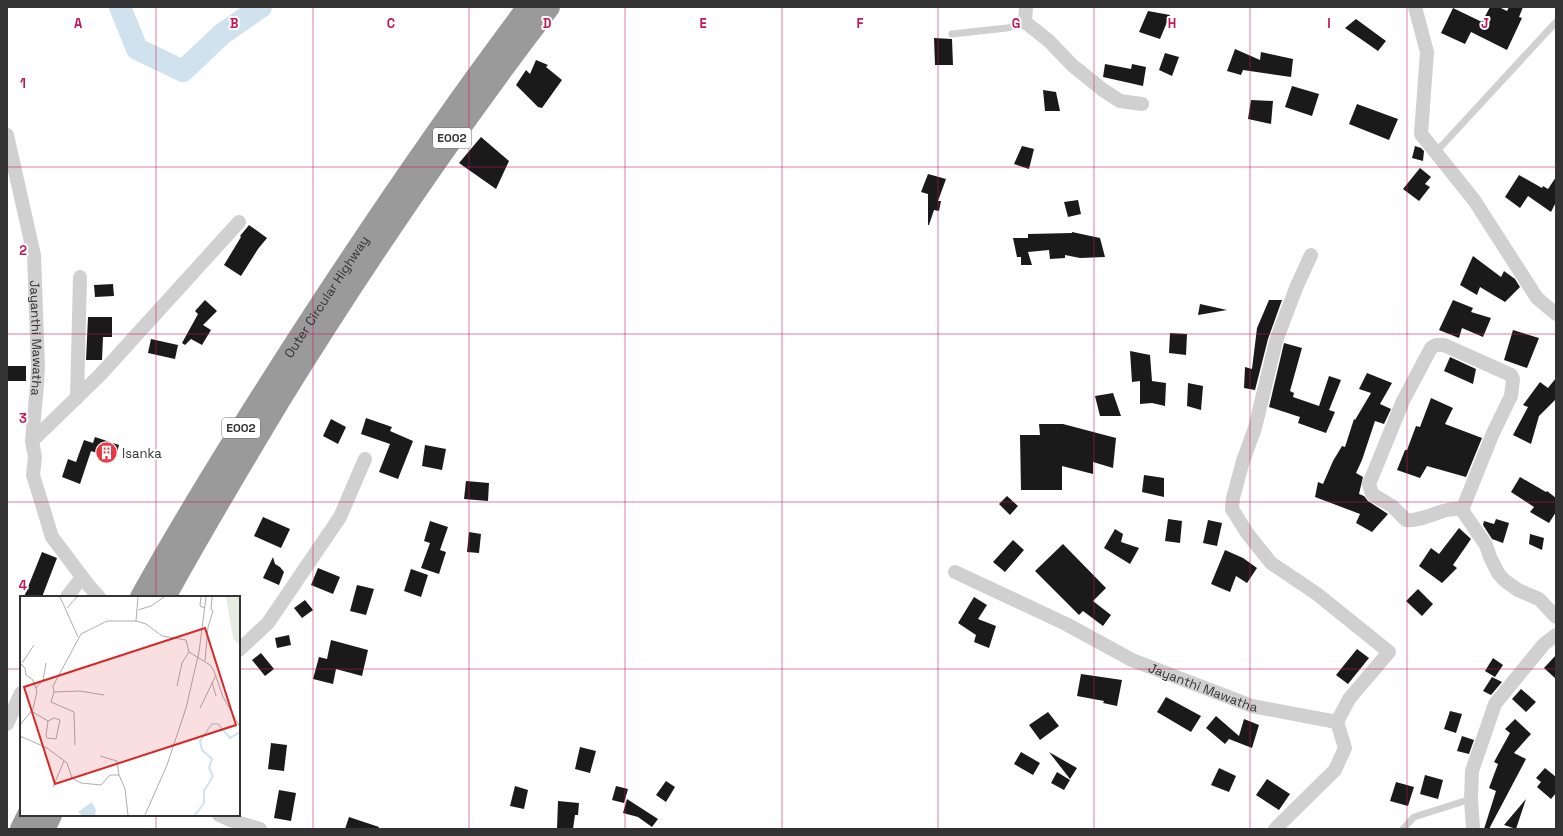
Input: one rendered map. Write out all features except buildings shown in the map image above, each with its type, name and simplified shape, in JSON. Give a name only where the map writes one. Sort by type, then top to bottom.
[{"type":"highway","name":"Outer Circular Highway","points":[[166,596],[416,161],[483,66],[528,7]]},
{"type":"highway","name":"Outer Circular Highway","points":[[142,596],[236,435],[354,267],[425,176],[484,93],[549,7]]},
{"type":"highway","points":[[21,829],[28,816]]},
{"type":"highway","points":[[44,829],[50,816]]},
{"type":"street","points":[[1026,7],[1025,22],[1049,41],[1072,65],[1103,90],[1120,101],[1142,104]]},
{"type":"street","points":[[1415,7],[1427,52],[1421,134],[1474,200],[1537,298],[1556,314]]},
{"type":"street","name":"Jayanthi Mawatha","points":[[7,135],[34,254],[38,384],[32,442],[35,457],[33,475],[52,537],[98,596]]},
{"type":"street","points":[[32,442],[100,375],[239,222]]},
{"type":"street","points":[[1275,829],[1335,770],[1344,748],[1337,722],[1349,699],[1389,652],[1317,594],[1271,563],[1247,533],[1232,509],[1233,498],[1243,461],[1255,428],[1276,341],[1296,288],[1311,255]]},
{"type":"street","points":[[76,398],[80,277]]},
{"type":"street","points":[[1444,345],[1451,348],[1511,375],[1513,379],[1511,396],[1462,510],[1449,509],[1421,519],[1406,520],[1392,506],[1374,496],[1370,491],[1369,484],[1403,400],[1431,348],[1436,346],[1444,345]]},
{"type":"street","points":[[240,649],[268,623],[340,517],[365,459]]},
{"type":"street","points":[[1462,510],[1486,545],[1498,573],[1504,580],[1518,590],[1539,599],[1556,617]]},
{"type":"street","name":"Jayanthi Mawatha","points":[[955,572],[1066,624],[1132,660],[1252,706],[1337,722]]},
{"type":"street","points":[[68,596],[85,581]]},
{"type":"street","points":[[1473,829],[1471,800],[1472,771],[1494,704],[1544,644],[1556,635]]},
{"type":"street","points":[[7,724],[20,695]]},
{"type":"street","points":[[221,816],[260,829]]},
{"type":"lane","points":[[952,34],[1007,28],[1025,22]]},
{"type":"lane","points":[[1436,152],[1556,22]]},
{"type":"lane","points":[[1403,829],[1414,817],[1471,800]]},
{"type":"waterway","points":[[120,7],[137,49],[183,71],[222,34],[261,7]]},
{"type":"place","name":"Isanka","points":[[107,453]]}]
